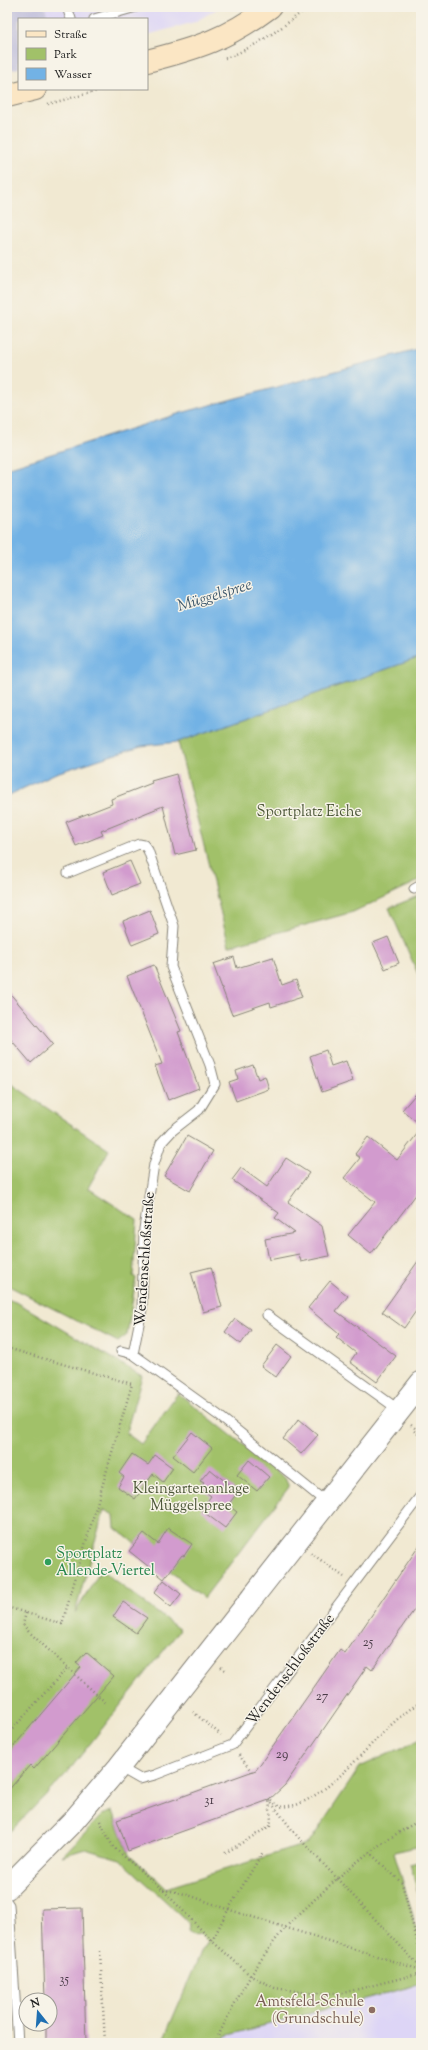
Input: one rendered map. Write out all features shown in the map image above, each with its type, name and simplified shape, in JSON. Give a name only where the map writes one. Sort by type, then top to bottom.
[{"type":"main road","points":[[148,61],[184,52],[216,41],[238,30],[270,7]]},
{"type":"main road","points":[[7,96],[40,97]]},
{"type":"street","points":[[7,1888],[77,1816],[119,1767],[421,1383]]},
{"type":"lane","points":[[67,7],[71,18]]},
{"type":"lane","points":[[98,18],[136,7]]},
{"type":"lane","name":"Wendenschloßstraße","points":[[68,873],[139,844],[144,845],[148,850],[174,926],[171,968],[210,1065],[214,1084],[199,1110],[172,1131],[160,1143],[154,1164],[144,1229],[140,1328],[134,1354]]},
{"type":"lane","points":[[266,1315],[399,1410]]},
{"type":"lane","points":[[122,1351],[134,1354],[218,1415],[327,1503]]},
{"type":"lane","name":"Wendenschloßstraße","points":[[232,1745],[421,1495]]},
{"type":"lane","points":[[119,1767],[140,1779],[155,1775],[232,1745]]},
{"type":"lane","points":[[7,1902],[9,1905],[18,2043]]},
{"type":"path","points":[[40,97],[92,91]]},
{"type":"path","points":[[7,1348],[132,1384],[62,1624],[7,1608]]},
{"type":"path","points":[[414,1431],[421,1436]]},
{"type":"path","points":[[296,1542],[353,1584]]},
{"type":"path","points":[[26,1613],[23,1624],[28,1631],[107,1704]]},
{"type":"path","points":[[7,1736],[68,1667]]},
{"type":"path","points":[[269,1800],[280,1807],[300,1804],[318,1793],[421,1702]]},
{"type":"path","points":[[417,1705],[421,1708]]},
{"type":"path","points":[[193,1712],[232,1745],[252,1772]]},
{"type":"path","points":[[225,1853],[270,1826],[272,1820],[269,1800]]},
{"type":"path","points":[[269,1800],[297,1836],[421,1970]]},
{"type":"path","points":[[215,2043],[229,2013],[251,1976],[286,1927],[336,1879],[370,1852],[421,1820]]},
{"type":"path","points":[[100,1822],[113,1847],[163,1890],[212,1940],[251,1976],[276,1988],[308,1993],[343,1993],[421,1970]]},
{"type":"path","points":[[212,1940],[263,1852]]},
{"type":"path","points":[[370,1852],[402,1883],[421,1956]]},
{"type":"path","points":[[163,1890],[180,1891],[228,1910],[421,1970]]},
{"type":"path","points":[[100,1951],[105,2043]]},
{"type":"shaded area","points":[[7,7],[45,7],[48,18],[18,18],[18,68],[7,71]]},
{"type":"shaded area","points":[[45,7],[220,7],[195,22],[148,35],[148,18],[48,18]]},
{"type":"shaded area","name":"Amtsfeld-Schule (Grundschule)","points":[[421,1984],[421,2043],[222,2043],[225,2036]]},
{"type":"green space","name":"Sportplatz Eiche","points":[[421,657],[421,880],[353,912],[229,946],[178,742]]},
{"type":"green space","points":[[421,895],[421,981],[389,908]]},
{"type":"green space","points":[[7,1081],[109,1150],[88,1188],[137,1220],[133,1276],[136,1278],[127,1335],[118,1342],[7,1285]]},
{"type":"green space","name":"Sportplatz Allende-Viertel","points":[[7,1299],[18,1303],[142,1376],[126,1433],[141,1444],[178,1393],[285,1478],[289,1487],[204,1598],[115,1528],[114,1515],[104,1510],[75,1613],[101,1570],[180,1630],[67,1773],[7,1835]]},
{"type":"green space","points":[[421,1739],[421,1846],[394,1852],[421,1943],[421,1984],[225,2036],[222,2043],[162,2043],[201,1952],[208,1942],[200,1934],[193,1935],[188,1931],[189,1923],[120,1859],[85,1849],[62,1856],[102,1815],[113,1811],[129,1854],[166,1888],[309,1843],[360,1767]]},
{"type":"green space","points":[[421,1861],[421,1904],[410,1864]]},
{"type":"water","name":"Müggelspree","points":[[421,348],[421,657],[178,742],[141,746],[56,773],[7,796],[7,468],[181,413]]},
{"type":"building","points":[[176,774],[196,850],[175,855],[163,806],[101,831],[103,835],[76,846],[66,822],[112,804],[111,799],[152,783],[151,781]]},
{"type":"building","points":[[130,861],[140,884],[112,895],[103,872]]},
{"type":"building","points":[[150,910],[159,934],[132,945],[123,921]]},
{"type":"building","points":[[388,937],[399,963],[385,969],[373,943]]},
{"type":"building","points":[[234,957],[237,968],[273,957],[282,985],[296,980],[302,997],[271,1007],[270,1002],[232,1015],[213,964]]},
{"type":"building","points":[[154,965],[181,1031],[178,1032],[199,1088],[168,1100],[155,1066],[162,1064],[127,976]]},
{"type":"building","points":[[7,990],[53,1044],[31,1063],[7,1035]]},
{"type":"building","points":[[326,1050],[331,1066],[346,1061],[353,1081],[322,1092],[310,1056]]},
{"type":"building","points":[[253,1065],[258,1079],[265,1076],[269,1089],[236,1101],[229,1082],[238,1079],[236,1071]]},
{"type":"building","points":[[421,1088],[421,1125],[402,1110]]},
{"type":"building","points":[[421,1129],[421,1188],[371,1254],[348,1235],[375,1202],[344,1178],[360,1158],[355,1154],[368,1137],[397,1160]]},
{"type":"building","points":[[187,1136],[213,1151],[190,1191],[164,1176]]},
{"type":"building","points":[[286,1158],[309,1173],[288,1202],[322,1226],[329,1256],[301,1262],[299,1254],[269,1260],[265,1239],[295,1233],[275,1218],[279,1213],[232,1180],[241,1168],[267,1187]]},
{"type":"building","points":[[421,1257],[421,1304],[404,1328],[382,1312]]},
{"type":"building","points":[[211,1267],[222,1307],[203,1312],[191,1272]]},
{"type":"building","points":[[330,1281],[348,1296],[336,1311],[396,1356],[377,1382],[350,1362],[356,1353],[336,1337],[339,1334],[308,1308]]},
{"type":"building","points":[[235,1319],[251,1330],[241,1344],[225,1332]]},
{"type":"building","points":[[277,1345],[291,1356],[276,1377],[261,1366]]},
{"type":"building","points":[[299,1419],[318,1435],[301,1454],[283,1439]]},
{"type":"building","points":[[192,1432],[212,1448],[193,1472],[173,1456]]},
{"type":"building","points":[[132,1454],[148,1465],[155,1455],[173,1468],[163,1482],[153,1474],[135,1499],[118,1487],[124,1477],[119,1473]]},
{"type":"building","points":[[249,1460],[269,1477],[257,1491],[237,1475]]},
{"type":"building","points":[[210,1469],[238,1492],[228,1505],[237,1512],[225,1528],[201,1510],[211,1496],[200,1488],[204,1483],[200,1481]]},
{"type":"building","points":[[168,1528],[192,1544],[184,1556],[182,1555],[164,1579],[129,1551],[144,1533],[158,1544]]},
{"type":"building","points":[[421,1543],[421,1600],[372,1670],[367,1666],[285,1785],[269,1800],[128,1851],[117,1820],[256,1770],[340,1650],[345,1654]]},
{"type":"building","points":[[164,1580],[181,1594],[171,1607],[154,1593]]},
{"type":"building","points":[[123,1602],[147,1618],[136,1633],[113,1617]]},
{"type":"building","points":[[86,1652],[114,1676],[34,1769],[30,1765],[7,1792],[7,1754],[81,1667],[76,1663]]},
{"type":"building","points":[[82,1908],[86,2043],[46,2043],[46,2032],[58,2032],[58,1992],[45,1992],[42,1909]]},
{"type":"place","name":"Sportplatz Allende-Viertel","points":[[48,1562]]},
{"type":"place","name":"Amtsfeld-Schule (Grundschule)","points":[[372,2010]]},
{"type":"park label","name":"Kleingartenanlage Müggelspree","points":[[191,1496]]}]
